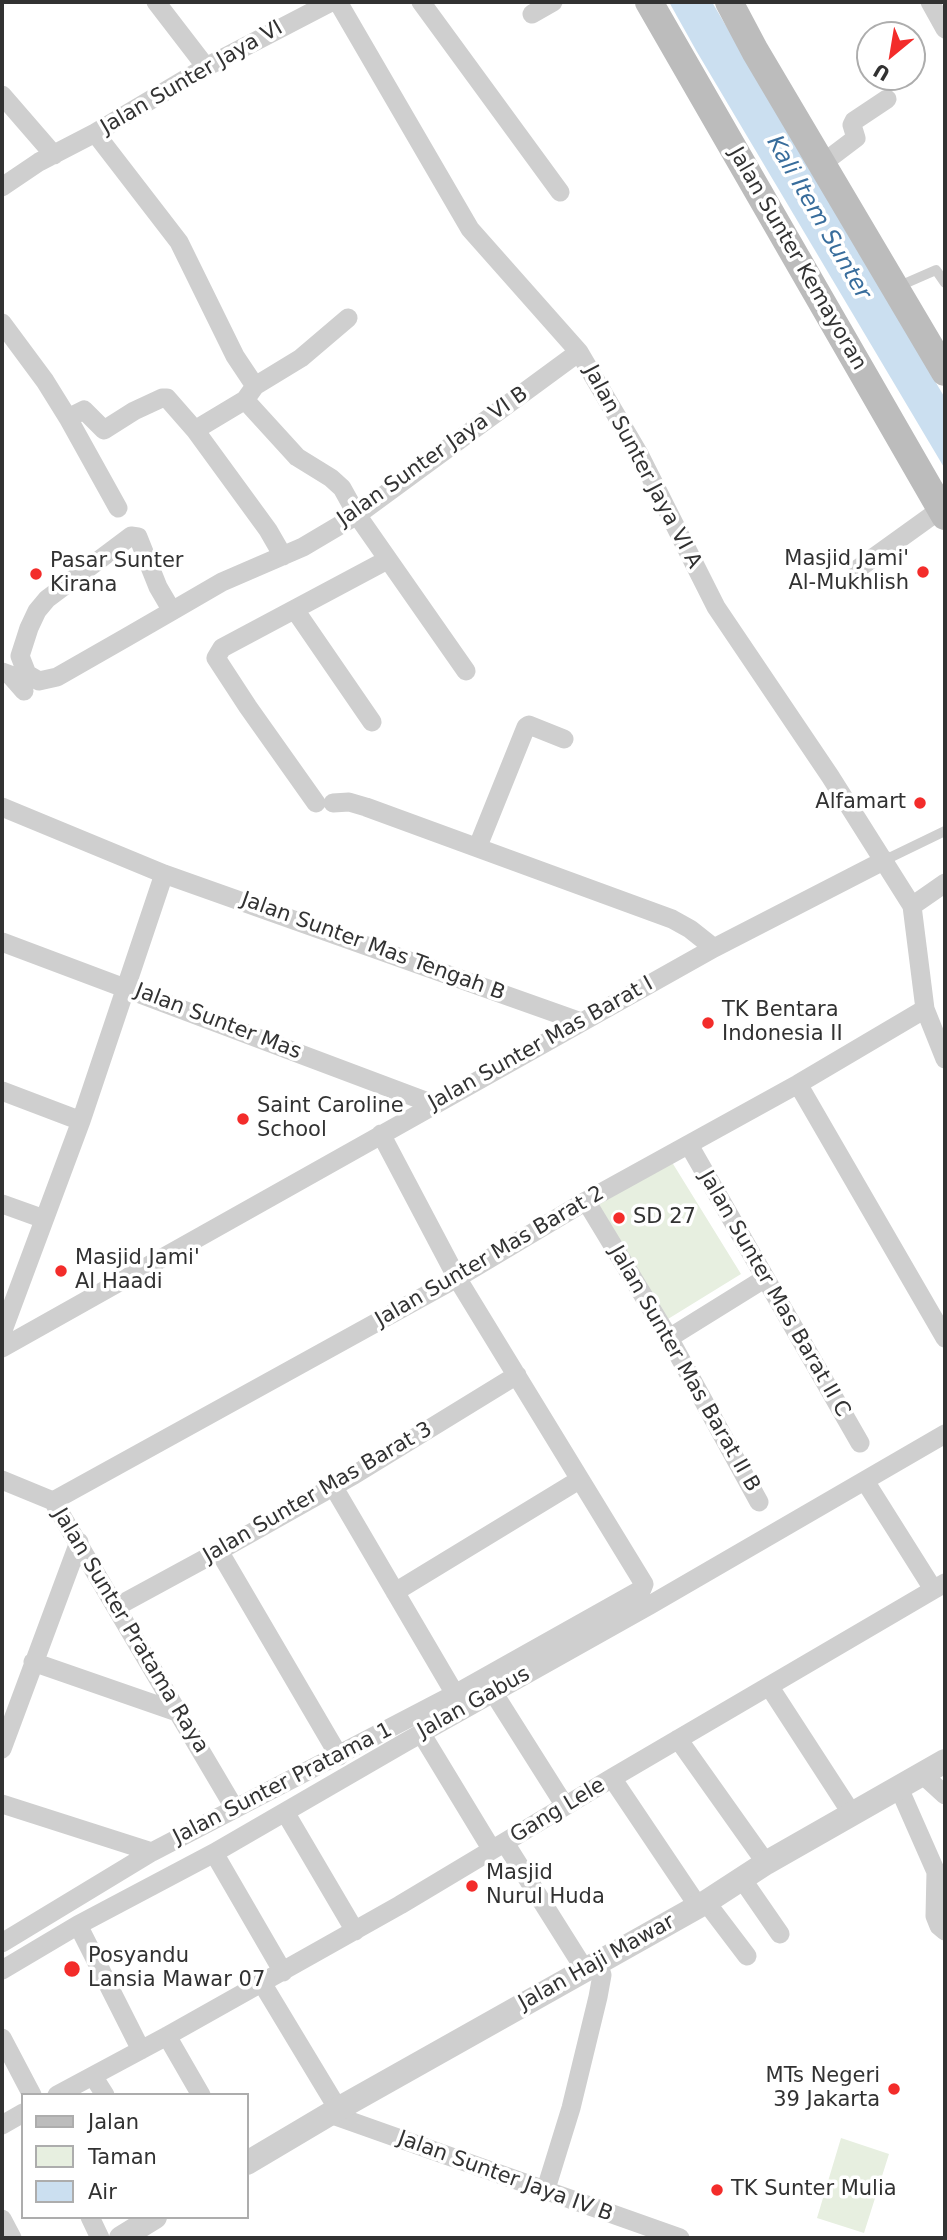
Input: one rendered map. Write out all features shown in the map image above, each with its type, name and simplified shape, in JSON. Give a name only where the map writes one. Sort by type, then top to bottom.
[{"type":"main road","name":"Jalan Sunter Kemayoran","points":[[649,2],[943,512]]},
{"type":"main road","points":[[729,2],[755,51],[941,357]]},
{"type":"street","points":[[156,2],[206,67]]},
{"type":"street","name":"Jalan Sunter Jaya VI","points":[[2,187],[39,162],[95,133],[206,67],[331,2]]},
{"type":"street","name":"Jalan Sunter Jaya VI A","points":[[338,2],[470,229],[579,352],[639,454],[716,607],[885,860],[912,906]]},
{"type":"street","points":[[421,2],[560,192]]},
{"type":"street","points":[[531,14],[553,2]]},
{"type":"street","points":[[930,2],[945,29]]},
{"type":"street","points":[[2,95],[54,155]]},
{"type":"street","points":[[823,163],[856,138],[852,125],[854,121],[887,99]]},
{"type":"street","points":[[95,133],[179,242],[235,356],[250,393],[297,457],[338,483],[387,560],[466,671]]},
{"type":"street","points":[[195,430],[301,358],[348,318]]},
{"type":"street","points":[[2,323],[46,381],[118,508]]},
{"type":"street","name":"Jalan Sunter Jaya VI B","points":[[25,682],[57,677],[222,582],[283,556],[357,514],[579,352]]},
{"type":"street","points":[[68,418],[84,410],[104,430],[134,411],[165,398],[195,430],[268,530],[283,556]]},
{"type":"street","points":[[859,568],[943,512]]},
{"type":"street","points":[[25,682],[20,656],[37,611],[47,599],[131,536],[138,537],[158,587],[172,611]]},
{"type":"street","points":[[387,560],[222,648],[216,658],[248,707],[324,803],[349,802],[478,846],[681,923],[714,948]]},
{"type":"street","points":[[295,610],[372,722]]},
{"type":"street","points":[[2,672],[25,682]]},
{"type":"street","points":[[478,846],[526,727],[529,725],[564,739]]},
{"type":"street","name":"Jalan Sunter Mas Tengah B","points":[[2,807],[164,873],[581,1022]]},
{"type":"street","name":"Jalan Sunter Mas Barat I","points":[[2,1348],[714,948],[885,860]]},
{"type":"street","points":[[3,1328],[81,1121],[164,873]]},
{"type":"street","points":[[945,883],[912,906],[925,1009],[945,1059]]},
{"type":"street","name":"Jalan Sunter Mas","points":[[2,942],[433,1104]]},
{"type":"street","name":"Jalan Sunter Mas Barat 2","points":[[53,1501],[457,1278],[586,1200],[798,1084],[925,1009]]},
{"type":"street","points":[[798,1084],[945,1338]]},
{"type":"street","points":[[2,1091],[81,1121]]},
{"type":"street","points":[[381,1134],[457,1278],[579,1480],[395,1592]]},
{"type":"street","name":"Jalan Sunter Mas Barat II C","points":[[689,1145],[859,1443]]},
{"type":"street","name":"Jalan Sunter Mas Barat II B","points":[[586,1200],[669,1338],[759,1502]]},
{"type":"street","points":[[2,1204],[44,1219]]},
{"type":"street","points":[[669,1338],[764,1279]]},
{"type":"street","name":"Jalan Sunter Mas Barat 3","points":[[116,1606],[333,1486],[517,1375]]},
{"type":"street","name":"Jalan Gabus","points":[[2,1970],[78,1925],[214,1853],[945,1434]]},
{"type":"street","name":"Jalan Sunter Pratama Raya","points":[[2,1480],[53,1501],[234,1809]]},
{"type":"street","name":"Jalan Sunter Pratama 1","points":[[2,1943],[152,1852],[455,1694],[642,1589],[644,1584],[579,1480]]},
{"type":"street","points":[[865,1481],[939,1586]]},
{"type":"street","points":[[333,1486],[455,1694]]},
{"type":"street","points":[[2,1749],[79,1542]]},
{"type":"street","points":[[219,1551],[338,1756]]},
{"type":"street","name":"Gang Lele","points":[[61,2093],[355,1931],[939,1586]]},
{"type":"street","points":[[33,1662],[180,1713]]},
{"type":"street","points":[[769,1686],[852,1814]]},
{"type":"street","points":[[493,1692],[565,1806]]},
{"type":"street","points":[[421,1733],[498,1846],[591,1966],[601,1975],[571,2108],[545,2192]]},
{"type":"street","points":[[678,1739],[766,1863]]},
{"type":"street","name":"Jalan Haji Mawar","points":[[248,2162],[334,2111],[702,1904],[766,1863],[945,1761]]},
{"type":"street","points":[[922,1774],[945,1795]]},
{"type":"street","points":[[612,1778],[702,1904],[747,1956]]},
{"type":"street","points":[[899,1788],[936,1872],[935,1916],[939,1926],[945,1931]]},
{"type":"street","points":[[2,1804],[152,1852]]},
{"type":"street","points":[[285,1812],[355,1931]]},
{"type":"street","points":[[214,1853],[283,1972]]},
{"type":"street","points":[[742,1879],[780,1934]]},
{"type":"street","points":[[78,1925],[141,2050]]},
{"type":"street","points":[[262,1983],[334,2111]]},
{"type":"street","points":[[167,2036],[200,2093]]},
{"type":"street","points":[[2,2038],[31,2093]]},
{"type":"street","points":[[93,2076],[104,2093]]},
{"type":"street","name":"Jalan Sunter Jaya IV B","points":[[334,2111],[545,2192],[680,2238]]},
{"type":"street","points":[[2,2125],[21,2114]]},
{"type":"street","points":[[2,2219],[12,2238]]},
{"type":"street","points":[[91,2219],[100,2238]]},
{"type":"street","points":[[121,2238],[152,2219]]},
{"type":"lane","points":[[896,287],[936,270],[945,283]]},
{"type":"lane","points":[[885,860],[945,831]]},
{"type":"green space","points":[[670,1159],[741,1274],[668,1319],[596,1203]]},
{"type":"green space","points":[[841,2138],[889,2154],[864,2233],[817,2218]]},
{"type":"water","name":"Kali Item Sunter","points":[[669,2],[712,2],[945,398],[945,469],[697,52]]},
{"type":"place","name":"Masjid Jami' Al-Mukhlish","points":[[923,572]]},
{"type":"place","name":"Pasar Sunter Kirana","points":[[36,574]]},
{"type":"place","name":"Alfamart","points":[[920,803]]},
{"type":"place","name":"TK Bentara Indonesia II","points":[[708,1023]]},
{"type":"place","name":"Saint Caroline School","points":[[243,1119]]},
{"type":"place","name":"SD 27","points":[[619,1218]]},
{"type":"place","name":"Masjid Jami' Al Haadi","points":[[61,1271]]},
{"type":"place","name":"Masjid Nurul Huda","points":[[472,1886]]},
{"type":"place","name":"Posyandu Lansia Mawar 07","points":[[72,1969]]},
{"type":"place","name":"MTs Negeri 39 Jakarta","points":[[894,2089]]},
{"type":"place","name":"TK Sunter Mulia","points":[[717,2190]]}]
